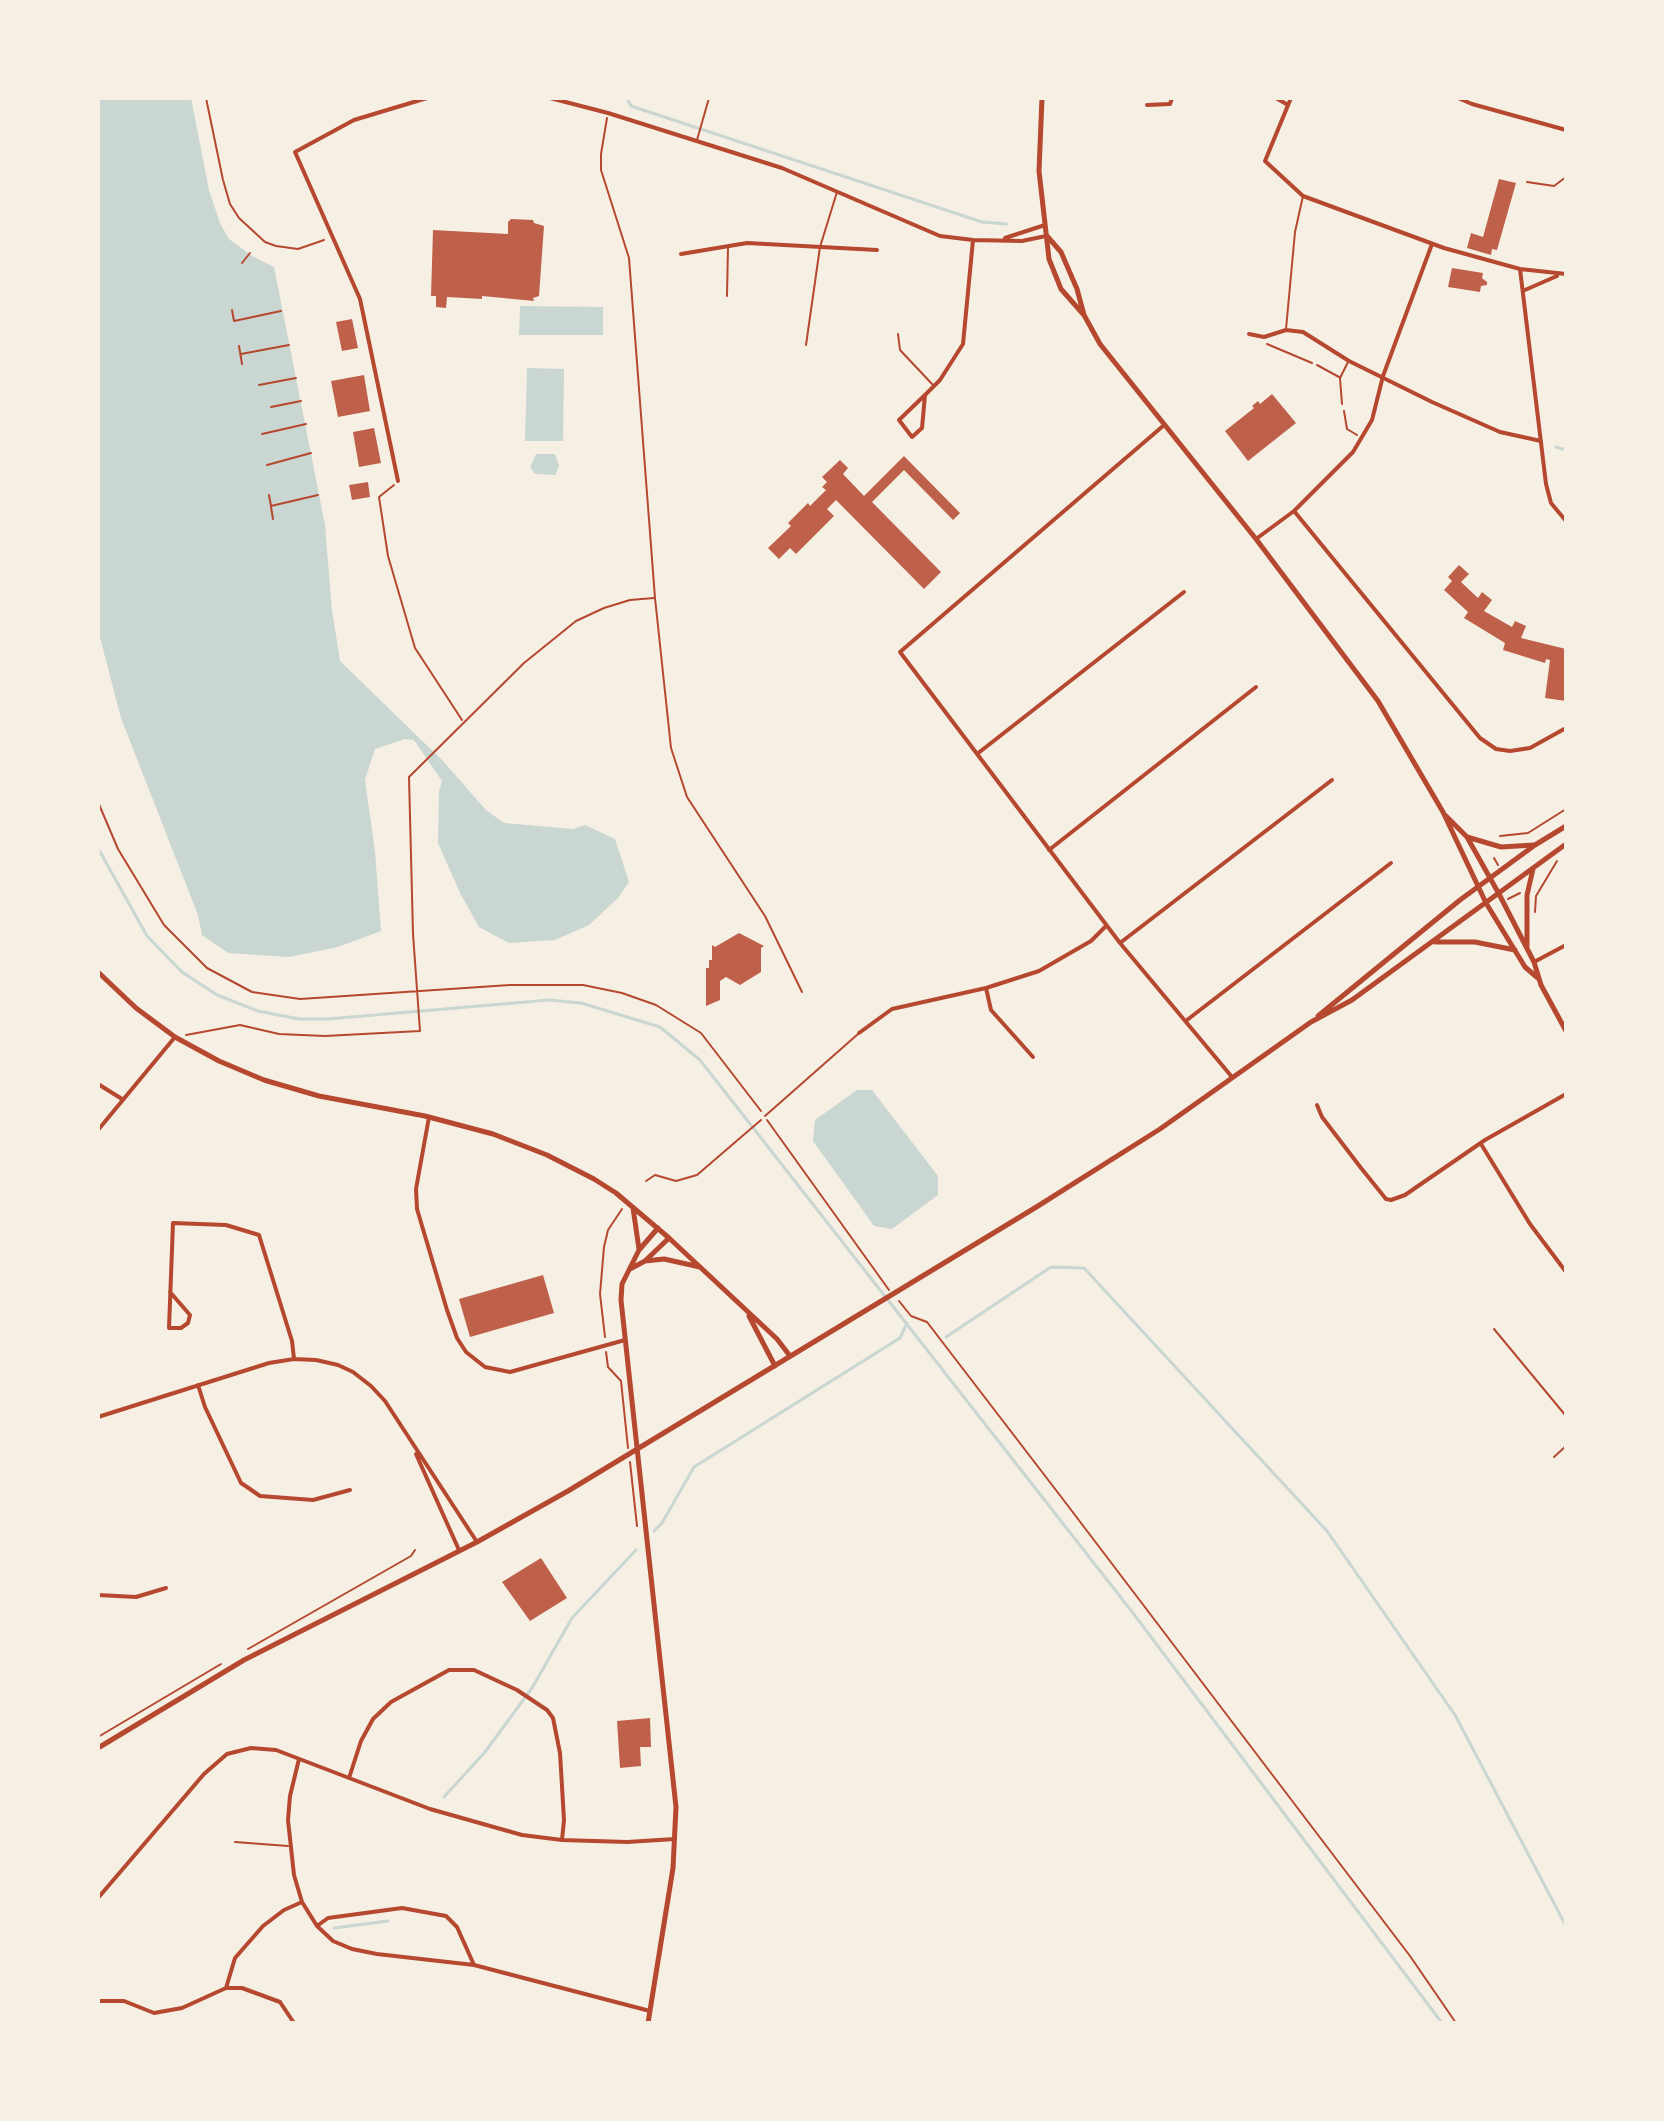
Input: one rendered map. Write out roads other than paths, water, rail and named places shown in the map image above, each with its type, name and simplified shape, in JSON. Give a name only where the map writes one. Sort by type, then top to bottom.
[{"type":"street","points":[[398,481],[360,299],[295,152],[354,120],[427,98]]},
{"type":"street","points":[[550,98],[782,168],[940,236],[1022,241],[1047,236]]},
{"type":"street","points":[[1042,98],[1038,149],[1049,259],[1061,289],[1084,315]]},
{"type":"street","points":[[1147,105],[1170,104],[1172,98]]},
{"type":"street","points":[[1276,98],[1288,105]]},
{"type":"street","points":[[1291,98],[1265,161],[1303,196],[1432,244],[1520,269],[1559,275]]},
{"type":"street","points":[[1458,98],[1566,130]]},
{"type":"street","points":[[1003,239],[1045,225]]},
{"type":"street","points":[[1047,236],[1061,252],[1084,315],[1100,344],[1256,539],[1378,701],[1443,812],[1486,903],[1525,967],[1539,979]]},
{"type":"street","points":[[925,395],[922,428],[912,437],[899,420],[934,386],[963,344],[973,240]]},
{"type":"street","points":[[681,254],[747,243],[877,250]]},
{"type":"street","points":[[1256,539],[1294,511],[1353,452],[1372,420],[1383,376],[1432,244]]},
{"type":"street","points":[[1520,269],[1525,290],[1546,484],[1551,503],[1566,521]]},
{"type":"street","points":[[1525,290],[1566,274]]},
{"type":"street","points":[[1249,334],[1264,337],[1286,330],[1303,332],[1349,361],[1500,432],[1541,441]]},
{"type":"street","points":[[1163,426],[900,652],[1106,926],[1232,1077]]},
{"type":"street","points":[[1294,511],[1480,738],[1496,749],[1510,751],[1530,748],[1566,728]]},
{"type":"street","points":[[977,754],[1184,592]]},
{"type":"street","points":[[1049,850],[1256,687]]},
{"type":"street","points":[[1120,943],[1332,780]]},
{"type":"street","points":[[1443,812],[1467,837],[1527,947],[1539,979],[1566,1031]]},
{"type":"street","points":[[1311,1022],[1334,1000],[1478,888],[1566,826]]},
{"type":"street","points":[[1467,837],[1501,847],[1535,845]]},
{"type":"street","points":[[98,1748],[244,1660],[477,1542],[617,1462],[1125,1153],[1311,1022],[1352,1000],[1566,844]]},
{"type":"street","points":[[1186,1021],[1391,863]]},
{"type":"street","points":[[1527,947],[1527,895],[1534,868]]},
{"type":"street","points":[[859,1033],[892,1009],[986,988],[1039,971],[1091,941],[1106,926]]},
{"type":"street","points":[[1430,943],[1475,942],[1515,950]]},
{"type":"street","points":[[1534,962],[1566,945]]},
{"type":"street","points":[[98,972],[136,1008],[175,1037],[219,1061],[264,1080],[319,1096],[429,1117],[493,1134],[547,1155],[616,1193],[701,1267],[777,1339],[790,1356]]},
{"type":"street","points":[[986,988],[991,1010],[1033,1057]]},
{"type":"street","points":[[98,1130],[175,1037]]},
{"type":"street","points":[[98,1084],[122,1099]]},
{"type":"street","points":[[1317,1105],[1322,1117],[1370,1179],[1386,1199],[1391,1200],[1405,1195],[1481,1143],[1566,1094]]},
{"type":"street","points":[[429,1117],[416,1189],[417,1209],[447,1310],[457,1338],[466,1352],[485,1367],[510,1372],[625,1340]]},
{"type":"street","points":[[1481,1143],[1530,1224],[1566,1272]]},
{"type":"street","points":[[633,1207],[639,1250]]},
{"type":"street","points":[[170,1292],[190,1315],[188,1323],[181,1328],[169,1328],[170,1292],[173,1223],[226,1225],[259,1235],[292,1341],[294,1359]]},
{"type":"street","points":[[648,2023],[661,1954],[676,1807],[621,1300],[622,1284],[639,1250],[658,1228]]},
{"type":"street","points":[[629,1270],[645,1261],[669,1238]]},
{"type":"street","points":[[645,1261],[664,1259],[701,1267]]},
{"type":"street","points":[[749,1315],[775,1366]]},
{"type":"street","points":[[98,1417],[269,1363],[316,1360],[353,1372],[385,1401],[477,1542]]},
{"type":"street","points":[[198,1385],[211,1421],[241,1483],[260,1496],[313,1500],[350,1490]]},
{"type":"street","points":[[414,1448],[459,1550]]},
{"type":"street","points":[[98,1595],[136,1597],[166,1588]]},
{"type":"street","points":[[349,1778],[361,1741],[373,1719],[391,1702],[449,1670],[474,1670],[517,1690],[553,1718],[560,1753],[564,1820],[562,1840]]},
{"type":"street","points":[[98,1898],[204,1774],[227,1754],[251,1748],[276,1750],[430,1809],[522,1835],[627,1842],[675,1839]]},
{"type":"street","points":[[299,1759],[290,1796],[290,1846],[294,1875],[302,1902],[317,1926],[333,1941],[352,1949],[474,1965],[650,2011]]},
{"type":"street","points":[[226,1988],[235,1958],[263,1926],[284,1910],[302,1902]]},
{"type":"street","points":[[317,1926],[328,1918],[402,1908],[446,1916],[457,1927],[474,1965]]},
{"type":"street","points":[[98,2001],[124,2001],[154,2013],[182,2008],[226,1988],[242,1988],[280,2002],[294,2023]]},
{"type":"lane","points":[[696,141],[709,98]]},
{"type":"lane","points":[[806,345],[820,247],[837,191]]},
{"type":"lane","points":[[1286,330],[1295,232],[1303,196]]},
{"type":"lane","points":[[727,296],[728,246]]},
{"type":"lane","points":[[898,334],[900,350],[934,386]]},
{"type":"lane","points":[[1342,404],[1340,378],[1349,361]]},
{"type":"lane","points":[[1317,365],[1340,378]]},
{"type":"lane","points":[[765,1116],[859,1033]]},
{"type":"lane","points":[[1494,1329],[1566,1416]]},
{"type":"lane","points":[[1554,1457],[1566,1446]]},
{"type":"lane","points":[[235,1842],[290,1846]]},
{"type":"waterway","points":[[627,98],[631,106],[982,222],[1007,224]]},
{"type":"waterway","points":[[1556,447],[1566,450]]},
{"type":"waterway","points":[[98,848],[147,936],[182,972],[217,995],[258,1011],[299,1019],[328,1019],[549,1000],[581,1003],[660,1027],[700,1060],[1133,1613],[1442,2023]]},
{"type":"waterway","points":[[946,1337],[1051,1267],[1084,1268],[1327,1531],[1455,1715],[1566,1926]]},
{"type":"waterway","points":[[654,1531],[662,1523],[694,1467],[900,1338],[907,1323]]},
{"type":"waterway","points":[[444,1797],[485,1752],[532,1688],[572,1618],[636,1550]]},
{"type":"waterway","points":[[334,1928],[388,1921]]}]
